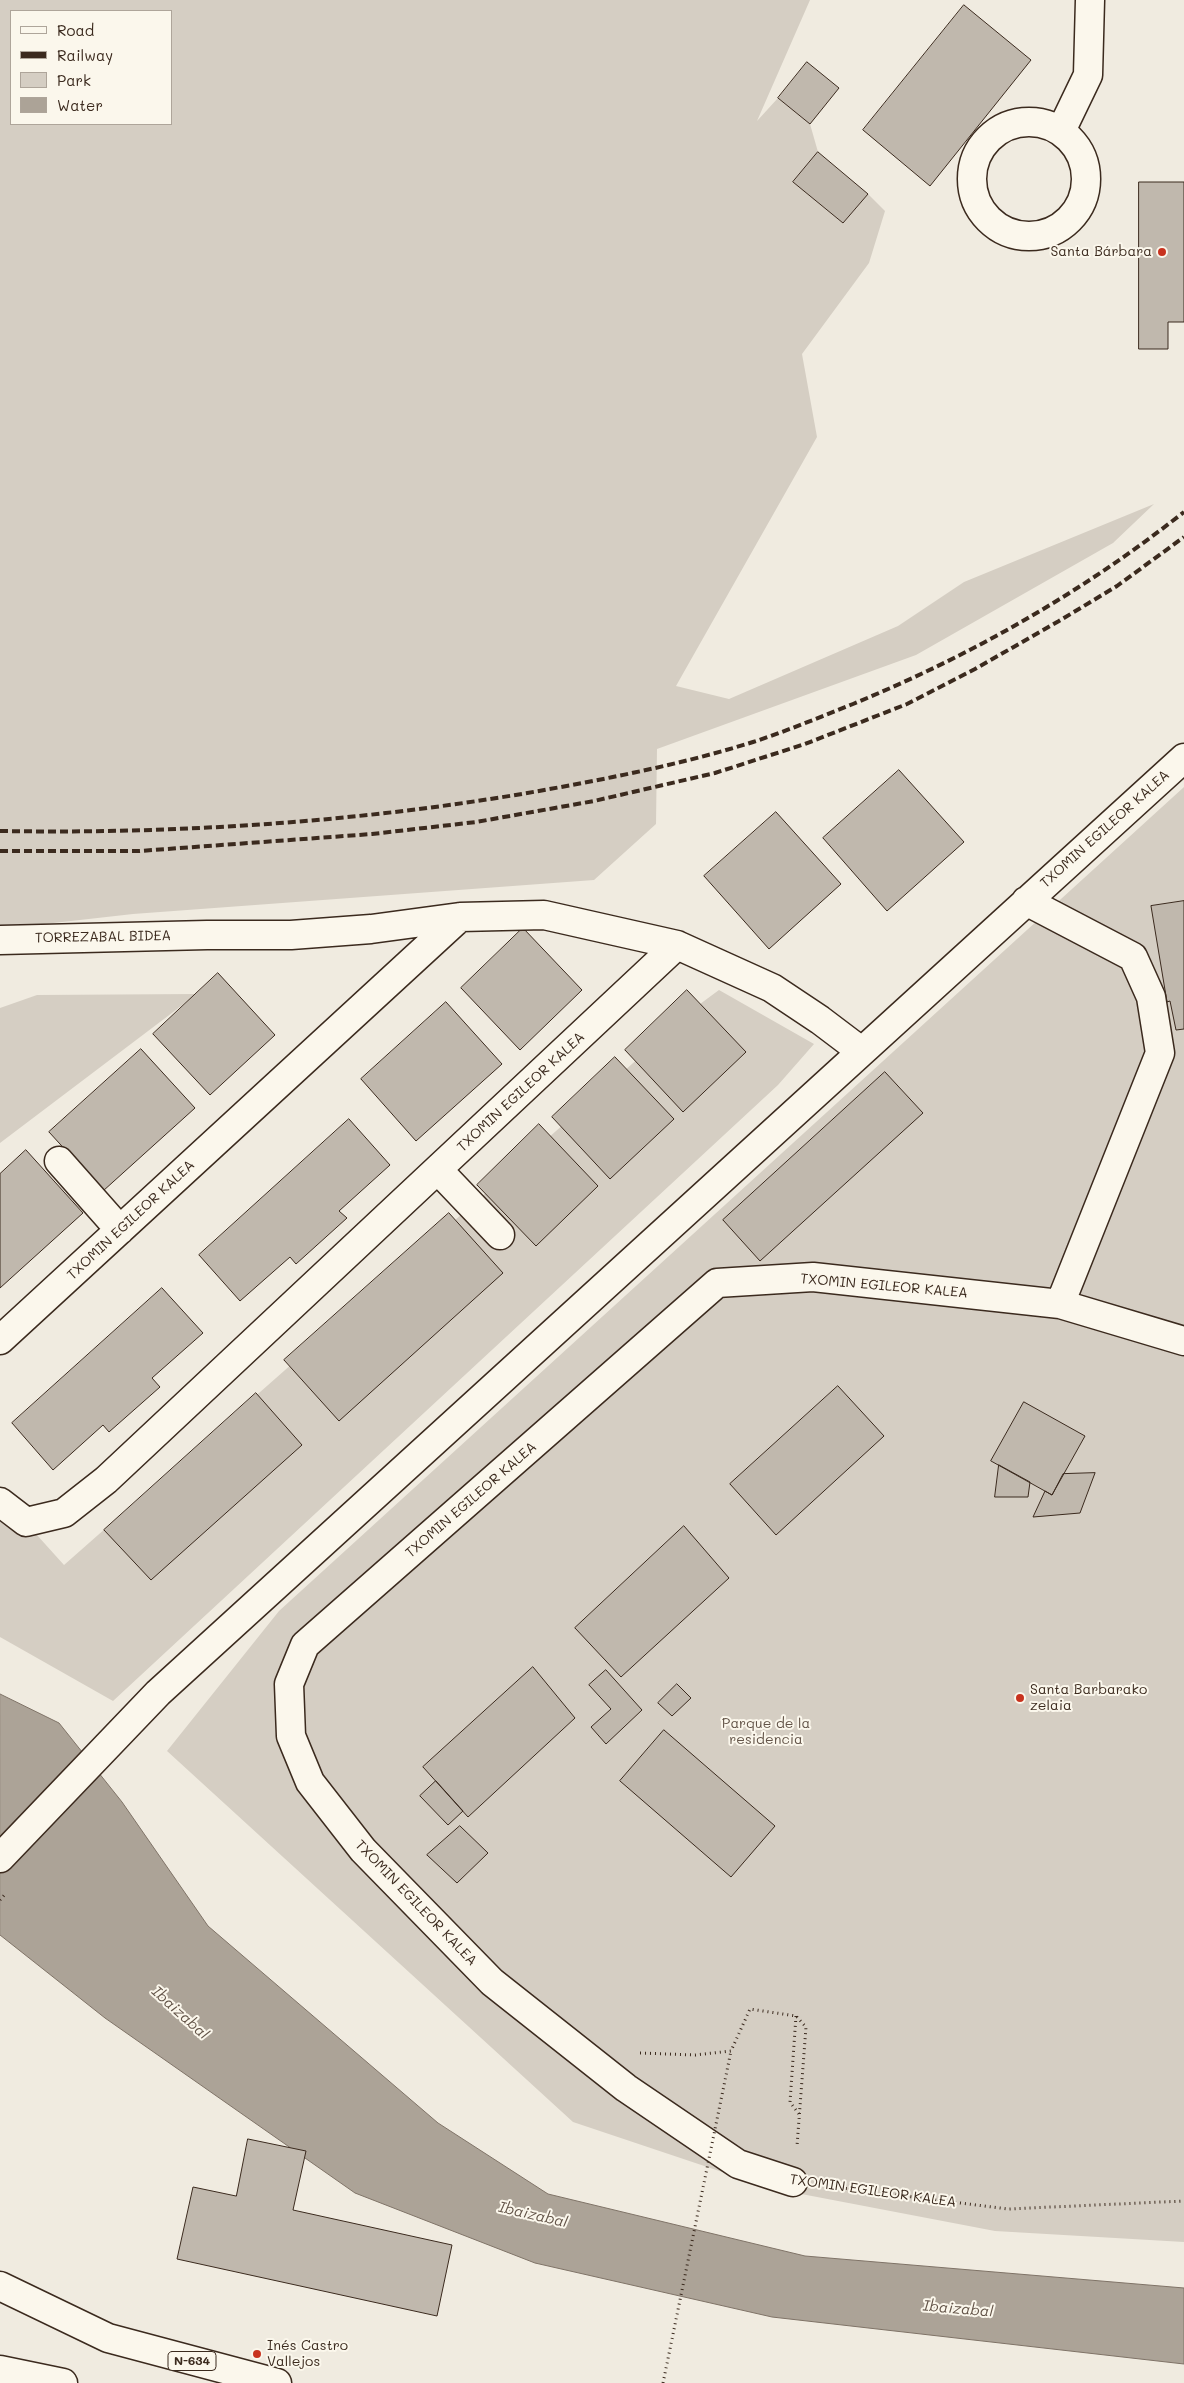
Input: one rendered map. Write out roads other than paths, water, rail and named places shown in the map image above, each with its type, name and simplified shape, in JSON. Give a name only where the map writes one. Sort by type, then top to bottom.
[{"type":"main road","points":[[1061,131],[1088,75],[1090,0]]},
{"type":"main road","points":[[1026,121],[1045,122],[1061,131],[1076,144],[1085,162],[1087,182],[1082,201],[1071,218],[1055,230],[1036,236],[1017,235],[1000,228],[985,217],[975,201],[971,183],[972,164],[980,148],[992,134],[1008,125],[1026,121]]},
{"type":"main road","name":"TXOMIN EGILEOR KALEA","points":[[0,1858],[158,1693],[510,1375],[861,1051],[1184,758]]},
{"type":"main road","name":"TXOMIN EGILEOR KALEA","points":[[1026,901],[1132,957],[1151,997],[1160,1053],[1060,1304]]},
{"type":"main road","points":[[460,917],[544,915],[678,946],[772,988],[820,1020],[861,1051]]},
{"type":"main road","name":"TXOMIN EGILEOR KALEA","points":[[0,1340],[460,917]]},
{"type":"main road","name":"TORREZABAL BIDEA","points":[[0,940],[291,935],[371,929],[460,917]]},
{"type":"main road","name":"TXOMIN EGILEOR KALEA","points":[[0,1502],[26,1522],[64,1513],[106,1480],[678,946]]},
{"type":"main road","points":[[59,1161],[120,1230]]},
{"type":"main road","points":[[438,1170],[500,1235]]},
{"type":"main road","name":"TXOMIN EGILEOR KALEA","points":[[793,2182],[738,2164],[626,2088],[492,1982],[362,1850],[310,1782],[291,1736],[289,1684],[305,1645],[717,1283],[813,1277],[1060,1304],[1184,1341]]},
{"type":"main road","name":"N-634","points":[[0,2286],[108,2338],[277,2383]]},
{"type":"main road","points":[[0,2370],[64,2383]]},
{"type":"water","name":"Ibaizabal","points":[[0,1694],[59,1723],[122,1802],[208,1926],[438,2123],[548,2194],[805,2256],[1184,2288],[1184,2364],[772,2317],[535,2263],[355,2193],[105,2018],[0,1935]]},
{"type":"railway","points":[[0,831],[203,828],[270,824],[405,811],[539,791],[620,776],[700,757],[791,729],[898,685],[984,643],[1025,620],[1106,569],[1184,512]]},
{"type":"railway","points":[[0,851],[139,851],[372,834],[476,822],[594,801],[715,773],[805,744],[907,704],[975,669],[1059,621],[1117,586],[1184,537]]},
{"type":"place","name":"Santa Bárbara","points":[[1162,252]]},
{"type":"place","name":"Santa Barbarako zelaia","points":[[1020,1698]]},
{"type":"place","name":"Inés Castro Vallejos","points":[[257,2354]]},
{"type":"park label","name":"Parque de la residencia","points":[[766,1732]]}]
